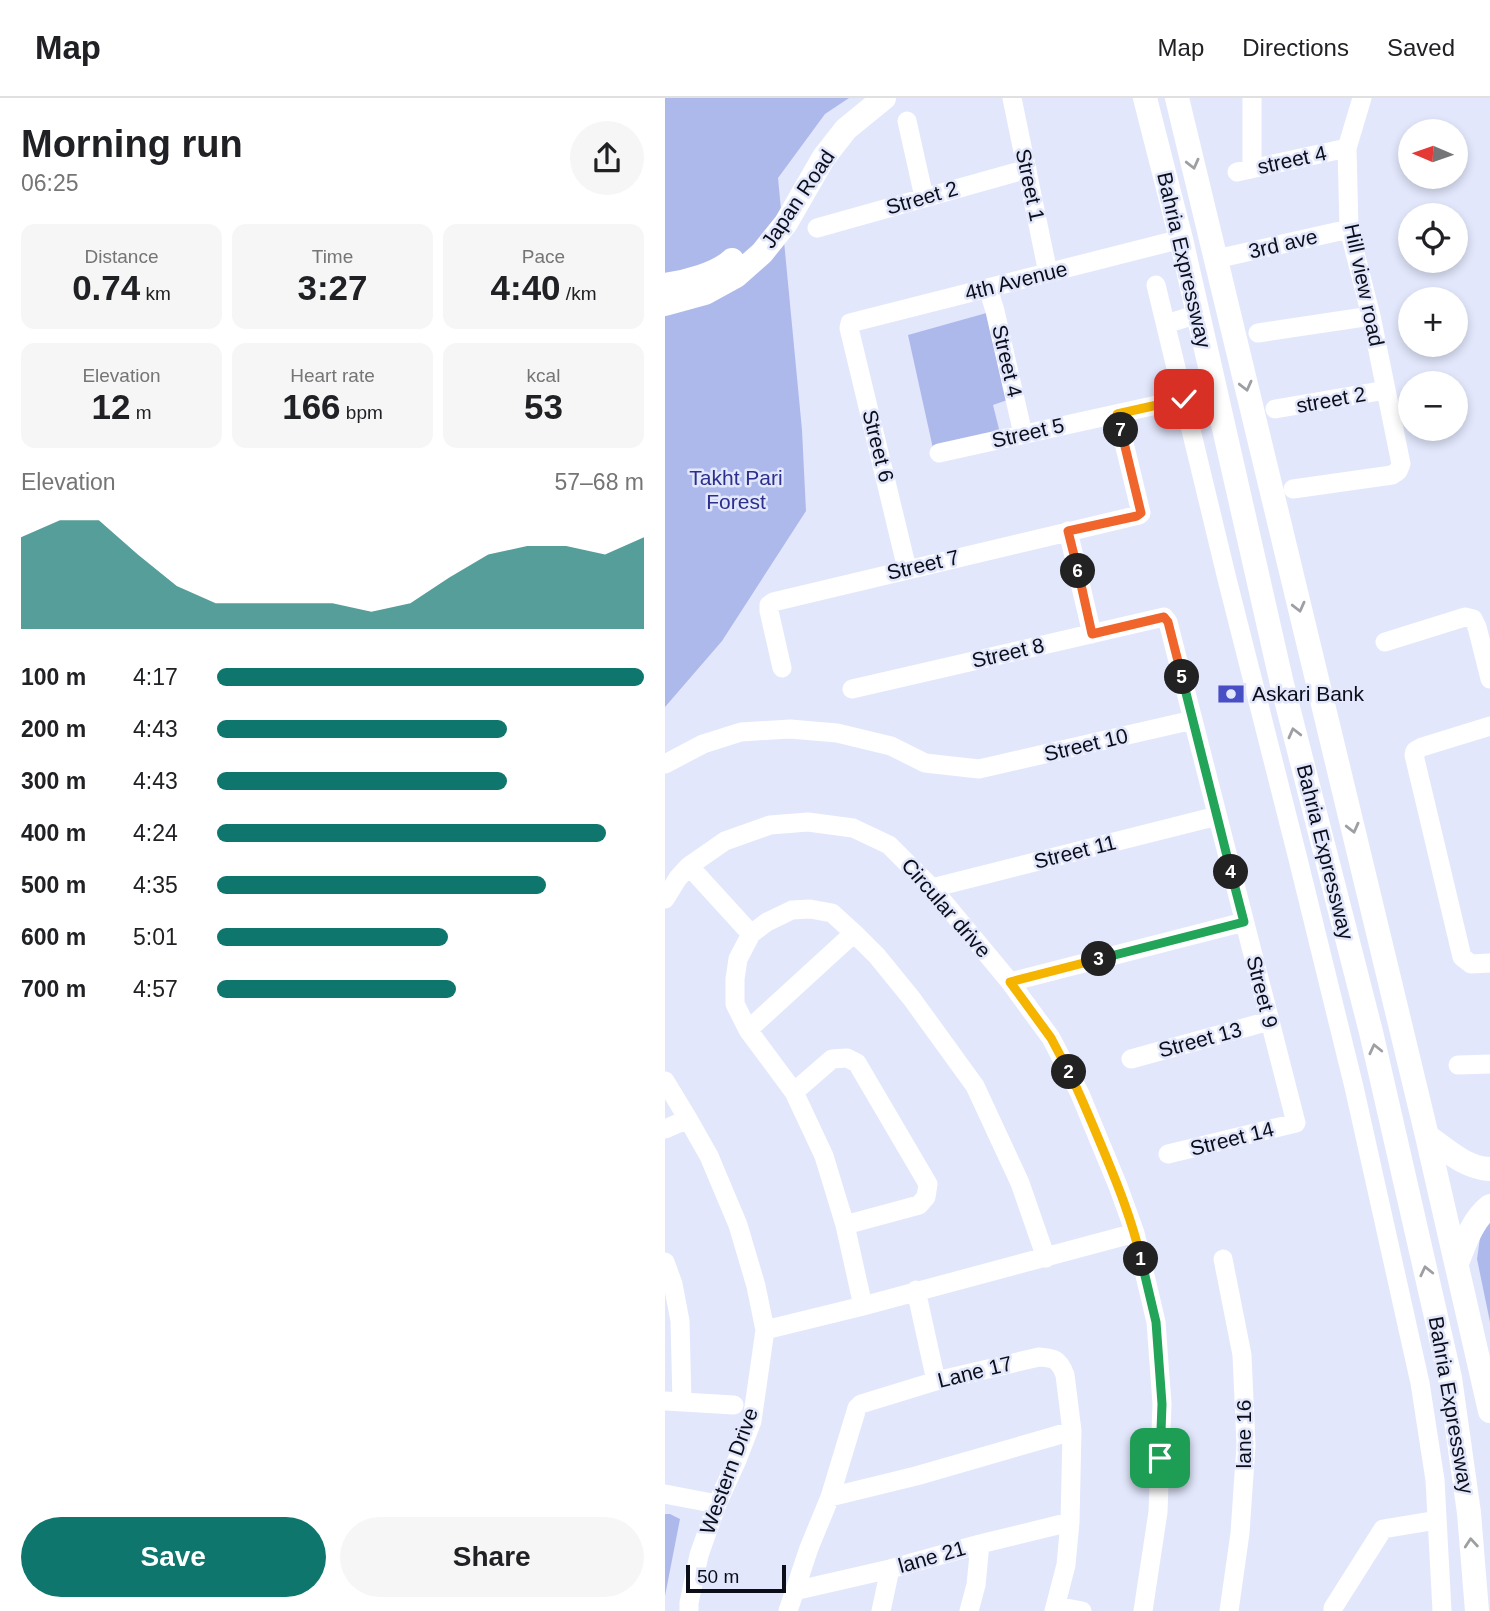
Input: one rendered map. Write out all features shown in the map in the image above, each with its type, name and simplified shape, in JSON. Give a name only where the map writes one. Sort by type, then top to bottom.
[{"type":"main road","name":"Japan Road","points":[[665,285],[686,282],[726,266],[764,229],[821,140],[847,111],[865,98]]},
{"type":"main road","name":"Japan Road","points":[[665,304],[705,293],[736,276],[762,253],[786,223],[824,157],[846,129],[884,98]]},
{"type":"main road","name":"Bahria Expressway","points":[[1145,98],[1181,239],[1282,684],[1371,1032],[1450,1378],[1469,1513],[1477,1611]]},
{"type":"main road","name":"Bahria Expressway","points":[[1177,98],[1427,1136],[1490,1411]]},
{"type":"main road","points":[[1282,684],[1316,677]]},
{"type":"main road","points":[[1427,1136],[1463,1162],[1490,1169]]},
{"type":"main road","points":[[1457,1263],[1475,1222],[1490,1206]]},
{"type":"street","name":"Street 1","points":[[1012,98],[1048,273]]},
{"type":"street","name":"street 4","points":[[1252,98],[1244,170],[1347,148]]},
{"type":"street","name":"Hill view road","points":[[1293,488],[1392,475],[1398,471],[1401,464],[1371,316],[1349,229],[1347,148],[1362,98]]},
{"type":"street","points":[[907,121],[924,197]]},
{"type":"street","name":"Street 2","points":[[817,228],[1027,169]]},
{"type":"street","name":"3rd ave","points":[[1216,259],[1349,229]]},
{"type":"street","name":"4th Avenue","points":[[850,323],[1181,239]]},
{"type":"street","points":[[1156,285],[1354,1087],[1420,1383],[1435,1480],[1442,1611]]},
{"type":"street","name":"Street 4","points":[[988,288],[1023,434]]},
{"type":"street","points":[[1166,324],[1198,314]]},
{"type":"street","points":[[1258,333],[1371,316]]},
{"type":"street","name":"Street 6","points":[[850,323],[849,328],[907,569]]},
{"type":"street","name":"street 2","points":[[1275,409],[1386,390]]},
{"type":"street","name":"Street 5","points":[[939,453],[1184,399]]},
{"type":"street","name":"Street 7","points":[[782,668],[769,611],[769,605],[773,602],[1141,513],[1117,414]]},
{"type":"street","points":[[1068,531],[1092,634]]},
{"type":"street","name":"Street 8","points":[[852,689],[1164,617]]},
{"type":"street","name":"Street 9","points":[[1164,617],[1168,622],[1296,1123]]},
{"type":"street","points":[[1385,642],[1465,617],[1473,619],[1490,679]]},
{"type":"street","name":"Street 10","points":[[665,764],[703,744],[741,732],[790,729],[837,733],[891,746],[925,763],[979,769],[1193,720]]},
{"type":"street","points":[[1490,726],[1422,747],[1415,751],[1414,760],[1462,957],[1471,964],[1490,963]]},
{"type":"street","name":"Street 11","points":[[932,888],[1217,816]]},
{"type":"street","name":"Circular drive","points":[[665,899],[689,866],[725,841],[771,825],[808,822],[853,828],[889,845],[932,888],[1010,982],[1051,1038],[1080,1094],[1118,1186],[1135,1233],[1156,1322],[1162,1404],[1158,1512],[1143,1611]]},
{"type":"street","points":[[1298,859],[1325,853]]},
{"type":"street","points":[[689,866],[751,934]]},
{"type":"street","points":[[863,1306],[845,1225],[824,1156],[793,1092],[748,1030],[735,1004],[738,959],[751,934],[767,922],[792,910],[810,909],[832,914],[877,956],[912,999],[975,1086],[1020,1183],[1045,1258]]},
{"type":"street","points":[[1010,982],[1244,922]]},
{"type":"street","points":[[748,1030],[854,933]]},
{"type":"street","name":"Street 13","points":[[1131,1059],[1269,1021]]},
{"type":"street","points":[[793,1092],[832,1059],[847,1058],[857,1063],[928,1184],[926,1197],[919,1205],[845,1225]]},
{"type":"street","points":[[1458,1065],[1490,1064]]},
{"type":"street","name":"Western Drive","points":[[665,1081],[709,1156],[738,1225],[756,1286],[765,1330],[752,1421],[699,1555],[689,1611]]},
{"type":"street","points":[[665,1129],[688,1119]]},
{"type":"street","name":"Street 14","points":[[1168,1154],[1296,1123]]},
{"type":"street","points":[[765,1330],[1135,1233]]},
{"type":"street","name":"lane 16","points":[[1223,1259],[1242,1355],[1246,1445],[1240,1533],[1229,1611]]},
{"type":"street","points":[[665,1262],[673,1284],[680,1321],[673,1402],[734,1405]]},
{"type":"street","points":[[916,1290],[936,1381]]},
{"type":"street","name":"Lane 17","points":[[788,1611],[830,1497],[857,1408],[861,1404],[936,1381],[1039,1357],[1054,1359],[1062,1367],[1072,1431],[1066,1565],[1055,1609]]},
{"type":"street","points":[[830,1497],[916,1476],[1072,1431]]},
{"type":"street","points":[[665,1494],[717,1504]]},
{"type":"street","points":[[1333,1611],[1384,1529],[1437,1520]]},
{"type":"street","name":"lane 21","points":[[794,1591],[1070,1522]]},
{"type":"street","points":[[969,1611],[976,1585],[980,1544]]},
{"type":"street","points":[[881,1611],[890,1569]]},
{"type":"street","points":[[1055,1609],[1082,1611]]},
{"type":"green space","name":"Takht Pari Forest","points":[[665,98],[849,98],[825,114],[778,178],[802,430],[806,511],[722,641],[665,707]]},
{"type":"green space","points":[[990,312],[1010,399],[993,405],[1000,433],[934,453],[908,335]]},
{"type":"green space","points":[[1490,1220],[1490,1322],[1477,1259],[1480,1238]]},
{"type":"green space","points":[[665,1514],[680,1519],[665,1596]]},
{"type":"place","name":"Askari Bank","points":[[1231,694]]},
{"type":"route","points":[[1160,1458],[1162,1404],[1156,1322],[1135,1233],[1080,1094],[1051,1038],[1010,982],[1244,922],[1168,622],[1164,617],[1092,634],[1068,531],[1141,513],[1117,414],[1184,399]]}]
